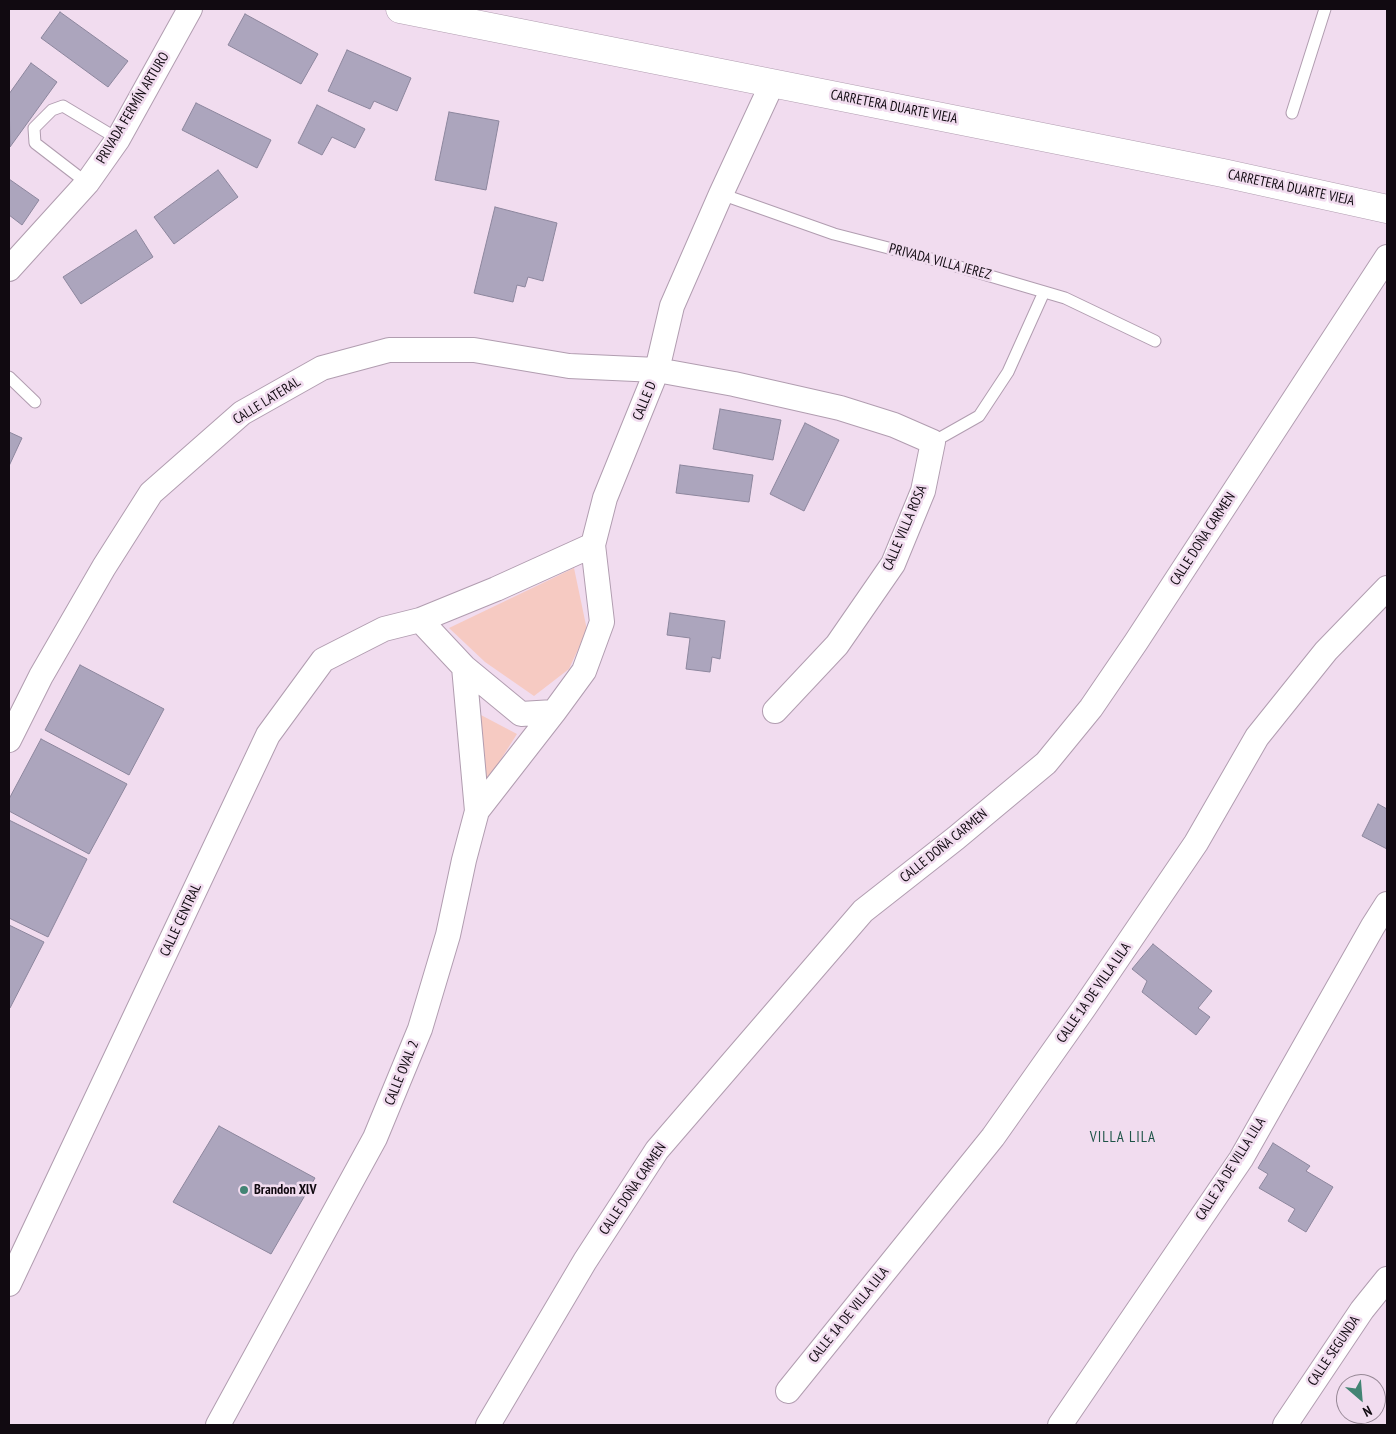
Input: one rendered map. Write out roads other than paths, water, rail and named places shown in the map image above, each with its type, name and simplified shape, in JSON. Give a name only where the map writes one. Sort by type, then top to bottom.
[{"type":"main road","name":"CARRETERA DUARTE VIEJA","points":[[400,9],[1223,173],[1387,209]]},
{"type":"street","name":"PRIVADA FERMÍN ARTURO","points":[[9,269],[87,183],[118,139],[190,9]]},
{"type":"street","name":"CALLE D","points":[[593,546],[605,498],[657,370],[672,306],[772,84]]},
{"type":"street","name":"CALLE DOÑA CARMEN","points":[[488,1425],[585,1261],[658,1150],[863,911],[956,838],[1046,763],[1091,708],[1387,257]]},
{"type":"street","name":"CALLE LATERAL","points":[[9,740],[41,676],[104,568],[151,493],[250,408],[322,368],[389,350],[474,350],[569,366],[657,370]]},
{"type":"street","points":[[657,370],[734,384],[840,408],[894,425],[933,442]]},
{"type":"street","name":"CALLE VILLA ROSA","points":[[775,711],[837,645],[893,564],[923,491],[933,442]]},
{"type":"street","points":[[554,712],[521,714],[464,667],[420,620],[593,546]]},
{"type":"street","name":"CALLE OVAL 2","points":[[218,1425],[231,1398],[375,1138],[420,1029],[448,935],[477,811],[584,671],[602,622],[593,546]]},
{"type":"street","name":"CALLE 1A DE VILLA LILA","points":[[788,1390],[993,1137],[1084,1008],[1196,842],[1257,737],[1326,651],[1387,588]]},
{"type":"street","name":"CALLE CENTRAL","points":[[9,1284],[268,735],[324,660],[384,629],[420,620]]},
{"type":"street","points":[[464,667],[477,811]]},
{"type":"street","name":"CALLE 2A DE VILLA LILA","points":[[1060,1425],[1241,1159],[1387,904]]},
{"type":"street","name":"CALLE SEGUNDA","points":[[1284,1425],[1362,1310],[1387,1279]]},
{"type":"lane","points":[[1292,113],[1324,9]]},
{"type":"lane","points":[[87,183],[35,143],[34,128],[52,110],[63,106],[118,139]]},
{"type":"lane","name":"PRIVADA VILLA JEREZ","points":[[721,194],[834,234],[939,261],[1064,298],[1155,341]]},
{"type":"lane","points":[[933,442],[979,416],[1008,372],[1044,292]]},
{"type":"lane","points":[[9,377],[35,402]]},
{"type":"place","name":"Brandon XlV","points":[[244,1190]]},
{"type":"district","name":"VILLA LILA","points":[[1123,1138]]}]
